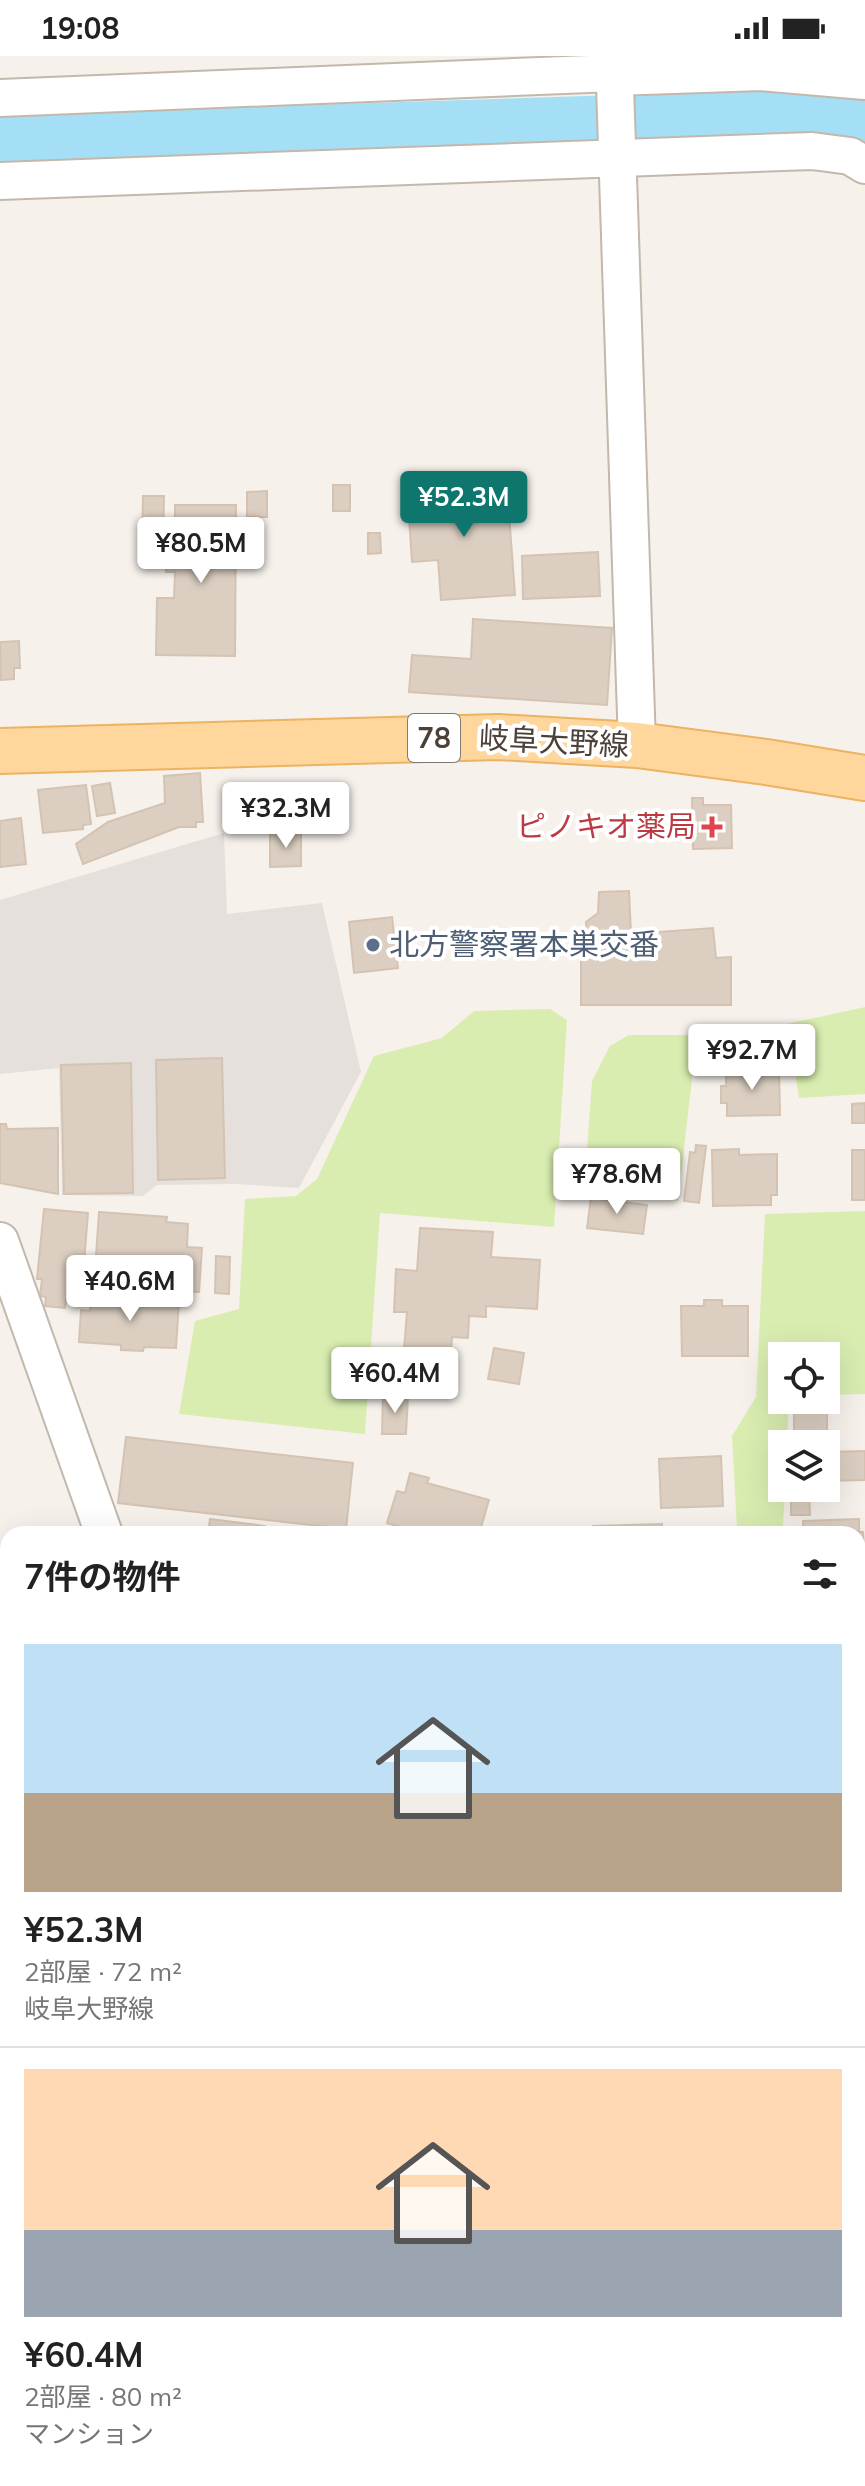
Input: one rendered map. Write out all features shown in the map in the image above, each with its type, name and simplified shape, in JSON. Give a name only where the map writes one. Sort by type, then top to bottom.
[{"type":"main road","name":"岐阜大野線","points":[[0,751],[498,737],[637,745],[865,778]]},
{"type":"street","points":[[0,98],[761,68],[865,77]]},
{"type":"street","points":[[615,75],[637,745]]},
{"type":"street","points":[[0,181],[618,150],[812,151],[850,156],[865,165]]},
{"type":"street","points":[[0,1241],[101,1526]]},
{"type":"shaded area","points":[[224,833],[227,914],[322,903],[361,1072],[299,1188],[236,1184],[157,1185],[143,1196],[62,1195],[59,1068],[0,1074],[0,900]]},
{"type":"green space","points":[[865,1007],[865,1094],[799,1098],[787,1024]]},
{"type":"green space","points":[[550,1009],[567,1020],[554,1227],[380,1213],[365,1434],[179,1414],[195,1321],[239,1309],[245,1199],[296,1196],[317,1179],[374,1056],[442,1038],[474,1011]]},
{"type":"green space","points":[[629,1035],[697,1035],[678,1201],[584,1192],[592,1081],[610,1046]]},
{"type":"green space","points":[[865,1211],[865,1394],[840,1395],[840,1342],[768,1342],[768,1414],[788,1414],[788,1430],[768,1430],[768,1502],[784,1502],[783,1526],[737,1526],[732,1436],[756,1397],[765,1214]]},
{"type":"building","points":[[333,485],[350,485],[350,511],[333,511]]},
{"type":"building","points":[[407,487],[507,487],[515,595],[441,600],[438,560],[412,562]]},
{"type":"building","points":[[267,491],[267,517],[247,517],[247,492]]},
{"type":"building","points":[[143,496],[164,496],[163,540],[142,539]]},
{"type":"building","points":[[175,505],[236,505],[235,656],[156,655],[157,598],[174,598],[175,572],[166,572],[167,552],[175,552]]},
{"type":"building","points":[[368,533],[380,533],[381,553],[368,554]]},
{"type":"building","points":[[598,552],[600,596],[523,599],[522,556]]},
{"type":"building","points":[[473,619],[612,628],[607,705],[409,692],[412,655],[471,659]]},
{"type":"building","points":[[19,641],[20,668],[14,668],[14,679],[1,680],[0,642]]},
{"type":"building","points":[[200,773],[203,822],[196,822],[196,827],[179,827],[83,864],[76,844],[108,822],[165,803],[164,776]]},
{"type":"building","points":[[110,783],[115,813],[97,816],[92,786]]},
{"type":"building","points":[[86,785],[91,824],[83,825],[83,829],[43,833],[38,790]]},
{"type":"building","name":"ピノキオ薬局","points":[[692,798],[703,798],[703,805],[731,805],[732,848],[693,849]]},
{"type":"building","points":[[21,818],[26,864],[0,867],[0,821]]},
{"type":"building","points":[[301,832],[301,866],[270,867],[270,833]]},
{"type":"building","points":[[629,891],[631,934],[713,928],[716,958],[731,957],[731,1005],[581,1005],[581,937],[587,936],[586,922],[598,913],[599,892]]},
{"type":"building","name":"北方警察署本巣交番","points":[[392,917],[398,968],[354,973],[349,922]]},
{"type":"building","points":[[222,1058],[225,1178],[158,1180],[156,1060]]},
{"type":"building","points":[[131,1063],[133,1193],[64,1194],[61,1065]]},
{"type":"building","points":[[748,1065],[762,1065],[762,1071],[779,1070],[780,1115],[727,1116],[727,1103],[721,1103],[721,1086],[726,1086],[726,1071],[748,1071]]},
{"type":"building","points":[[865,1103],[865,1123],[852,1123],[852,1104]]},
{"type":"building","points":[[0,1124],[6,1124],[7,1129],[58,1128],[58,1194],[0,1183]]},
{"type":"building","points":[[696,1145],[706,1146],[699,1203],[684,1201],[690,1152],[695,1153]]},
{"type":"building","points":[[739,1149],[739,1155],[777,1154],[777,1195],[771,1195],[771,1205],[713,1206],[712,1150]]},
{"type":"building","points":[[852,1150],[865,1150],[865,1200],[852,1200]]},
{"type":"building","points":[[591,1198],[647,1205],[643,1234],[587,1228]]},
{"type":"building","points":[[44,1209],[88,1213],[81,1300],[66,1299],[65,1308],[45,1306],[46,1297],[40,1296],[42,1279],[37,1279]]},
{"type":"building","points":[[99,1212],[167,1217],[166,1222],[188,1224],[187,1247],[202,1248],[199,1292],[94,1286]]},
{"type":"building","points":[[420,1228],[493,1232],[491,1257],[540,1260],[537,1309],[486,1306],[486,1317],[469,1316],[468,1338],[452,1337],[450,1366],[403,1363],[407,1312],[394,1312],[396,1269],[417,1271]]},
{"type":"building","points":[[216,1256],[230,1257],[229,1294],[215,1293]]},
{"type":"building","points":[[92,1296],[179,1302],[176,1348],[121,1350],[121,1345],[79,1342],[81,1310],[90,1311]]},
{"type":"building","points":[[704,1300],[722,1300],[722,1306],[748,1306],[748,1356],[682,1356],[681,1306],[704,1306]]},
{"type":"building","points":[[494,1348],[524,1353],[519,1384],[488,1379]]},
{"type":"building","points":[[338,1361],[350,1362],[349,1383],[338,1382]]},
{"type":"building","points":[[383,1395],[408,1396],[406,1434],[382,1434]]},
{"type":"building","points":[[794,1414],[827,1414],[827,1430],[794,1430]]},
{"type":"building","points":[[126,1437],[353,1463],[346,1526],[320,1526],[118,1503]]},
{"type":"building","points":[[865,1451],[865,1480],[840,1481],[840,1452]]},
{"type":"building","points":[[721,1456],[723,1506],[661,1508],[659,1459]]},
{"type":"building","points":[[410,1473],[429,1478],[427,1483],[489,1500],[481,1526],[397,1526],[387,1523],[397,1491],[405,1493]]},
{"type":"building","points":[[791,1502],[809,1502],[810,1515],[791,1515]]},
{"type":"building","points":[[210,1519],[265,1526],[209,1526]]},
{"type":"building","points":[[859,1519],[859,1526],[803,1526],[803,1521]]},
{"type":"building","points":[[662,1524],[662,1526],[593,1526]]},
{"type":"waterway","points":[[0,147],[865,119]]},
{"type":"place","name":"ピノキオ薬局","points":[[712,827]]},
{"type":"place","name":"北方警察署本巣交番","points":[[373,945]]}]
